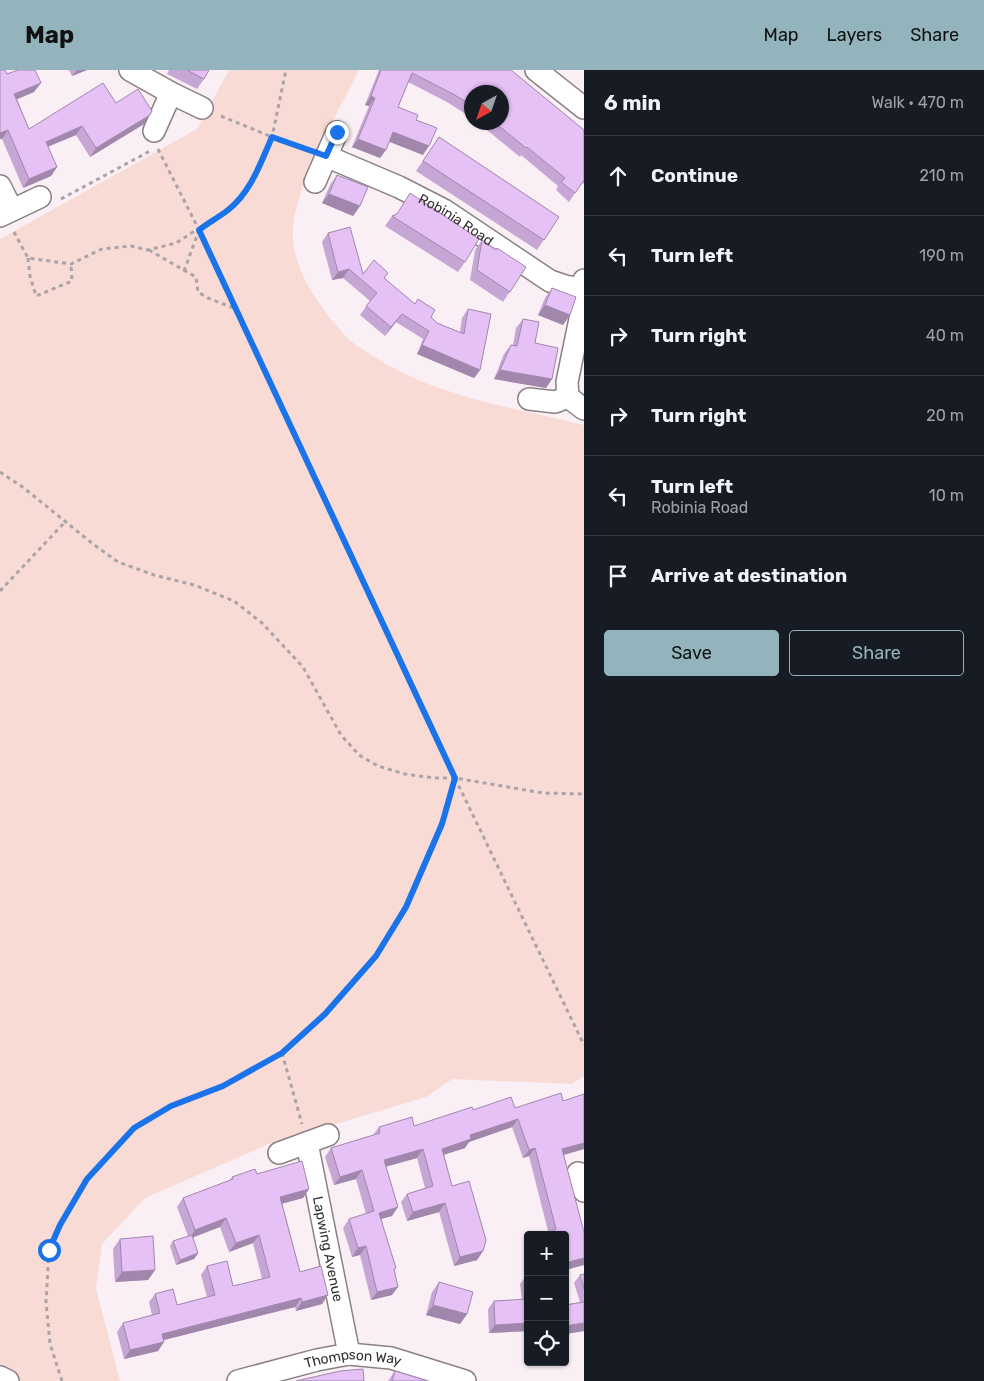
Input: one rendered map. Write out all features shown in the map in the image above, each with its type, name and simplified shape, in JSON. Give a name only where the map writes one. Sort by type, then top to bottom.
[{"type":"street","points":[[130,70],[202,108]]},
{"type":"street","points":[[536,70],[584,108]]},
{"type":"street","points":[[154,131],[171,93]]},
{"type":"street","points":[[315,182],[337,132]]},
{"type":"street","name":"Robinia Road","points":[[326,156],[400,188],[444,210],[550,281],[565,286],[583,284]]},
{"type":"street","points":[[0,186],[5,214],[47,200]]},
{"type":"street","points":[[528,400],[576,403],[567,382],[581,314],[583,284]]},
{"type":"street","points":[[279,1153],[328,1134]]},
{"type":"street","name":"Lapwing Avenue","points":[[307,1142],[349,1354]]},
{"type":"street","name":"Thompson Way","points":[[238,1381],[317,1360],[349,1354],[391,1358],[443,1378],[465,1381]]},
{"type":"street","points":[[0,1377],[8,1381]]},
{"type":"path","points":[[148,250],[176,243],[199,230],[229,209],[237,201],[257,171],[272,137],[286,70]]},
{"type":"path","points":[[202,108],[272,137],[326,156]]},
{"type":"path","points":[[47,200],[157,148],[199,230],[455,778],[584,1045]]},
{"type":"path","points":[[5,214],[28,258],[30,276],[36,296],[72,281],[71,264]]},
{"type":"path","points":[[184,271],[199,230]]},
{"type":"path","points":[[28,258],[71,264],[102,249],[131,246],[148,250],[196,278],[198,292],[236,309]]},
{"type":"path","points":[[0,472],[24,488],[118,562],[154,575],[194,585],[234,601],[262,623],[303,667],[341,735],[359,755],[378,766],[406,774],[434,778],[455,778],[543,794],[584,794]]},
{"type":"path","points":[[0,591],[65,522]]},
{"type":"path","points":[[62,1381],[50,1344],[46,1302],[49,1250],[60,1225],[87,1179],[134,1128],[171,1106],[223,1086],[282,1053],[325,1014],[376,956],[406,907],[442,824],[455,778]]},
{"type":"path","points":[[282,1053],[307,1142]]},
{"type":"shaded area","points":[[229,70],[359,70],[331,124],[305,181],[293,229],[294,249],[303,276],[321,307],[346,336],[357,346],[376,358],[425,383],[477,400],[584,425],[584,1076],[572,1084],[452,1079],[426,1097],[269,1144],[145,1198],[102,1244],[96,1289],[120,1381],[0,1381],[0,239],[197,129]]},
{"type":"building","points":[[0,70],[5,70],[7,74],[18,70],[35,70],[41,83],[14,94],[29,129],[103,83],[116,103],[138,89],[152,111],[150,115],[96,148],[82,126],[46,142],[57,167],[29,179],[8,130],[0,133]]},
{"type":"building","points":[[187,70],[209,70],[204,79]]},
{"type":"building","points":[[381,70],[511,70],[584,130],[584,180],[575,193],[561,182],[565,178],[504,130],[509,130],[509,85],[464,85],[464,100],[412,73],[398,107],[418,115],[416,120],[437,128],[429,146],[393,132],[386,150],[358,139],[375,98],[371,96]]},
{"type":"building","points":[[439,137],[559,217],[544,240],[423,161]]},
{"type":"building","points":[[337,175],[368,187],[360,206],[329,194]]},
{"type":"building","points":[[410,193],[479,239],[465,262],[392,216],[397,214]]},
{"type":"building","points":[[350,227],[363,274],[374,260],[388,273],[384,278],[415,304],[418,299],[435,310],[431,317],[437,323],[464,334],[468,309],[491,314],[480,370],[422,345],[429,331],[402,314],[391,327],[366,306],[377,293],[349,269],[338,272],[328,233]]},
{"type":"building","points":[[482,240],[526,267],[510,292],[477,270]]},
{"type":"building","points":[[552,288],[576,297],[570,315],[545,305]]},
{"type":"building","points":[[523,319],[539,322],[535,343],[558,348],[552,379],[500,370],[511,345],[517,346]]},
{"type":"building","points":[[561,1093],[563,1101],[584,1094],[584,1143],[562,1149],[584,1232],[584,1258],[569,1262],[569,1231],[555,1231],[554,1229],[556,1229],[535,1148],[529,1150],[518,1119],[470,1135],[471,1139],[442,1149],[452,1186],[469,1181],[486,1240],[483,1251],[460,1257],[445,1203],[413,1212],[407,1194],[433,1186],[423,1149],[384,1160],[398,1207],[379,1213],[396,1268],[394,1269],[398,1287],[377,1292],[366,1246],[358,1248],[349,1219],[374,1211],[362,1170],[340,1177],[331,1148],[380,1133],[379,1127],[412,1117],[414,1126],[472,1107],[473,1110],[511,1097],[515,1108]]},
{"type":"building","points":[[302,1161],[309,1189],[280,1197],[300,1272],[321,1266],[328,1295],[302,1302],[301,1298],[162,1334],[164,1342],[130,1350],[123,1323],[160,1313],[155,1294],[173,1289],[177,1305],[215,1295],[207,1266],[227,1261],[233,1286],[270,1277],[259,1235],[236,1243],[226,1218],[195,1230],[183,1198],[255,1169],[257,1174]]},
{"type":"building","points":[[192,1235],[198,1253],[180,1260],[173,1241]]},
{"type":"building","points":[[153,1236],[155,1270],[122,1272],[120,1239]]},
{"type":"building","points":[[584,1274],[584,1289],[580,1275]]},
{"type":"building","points":[[439,1282],[473,1292],[467,1314],[433,1305]]},
{"type":"building","points":[[524,1299],[524,1323],[495,1325],[494,1301]]},
{"type":"building","points":[[584,1302],[584,1323],[569,1325],[569,1304]]},
{"type":"building","points":[[363,1369],[364,1381],[296,1381],[340,1371]]},
{"type":"building","points":[[395,1371],[425,1380],[425,1381],[392,1381]]},
{"type":"route","points":[[49,1250],[60,1225],[87,1179],[134,1128],[171,1106],[223,1086],[282,1053],[325,1014],[376,956],[406,907],[442,824],[455,778],[199,230],[229,209],[237,201],[257,171],[272,137],[326,156],[337,132]]}]
